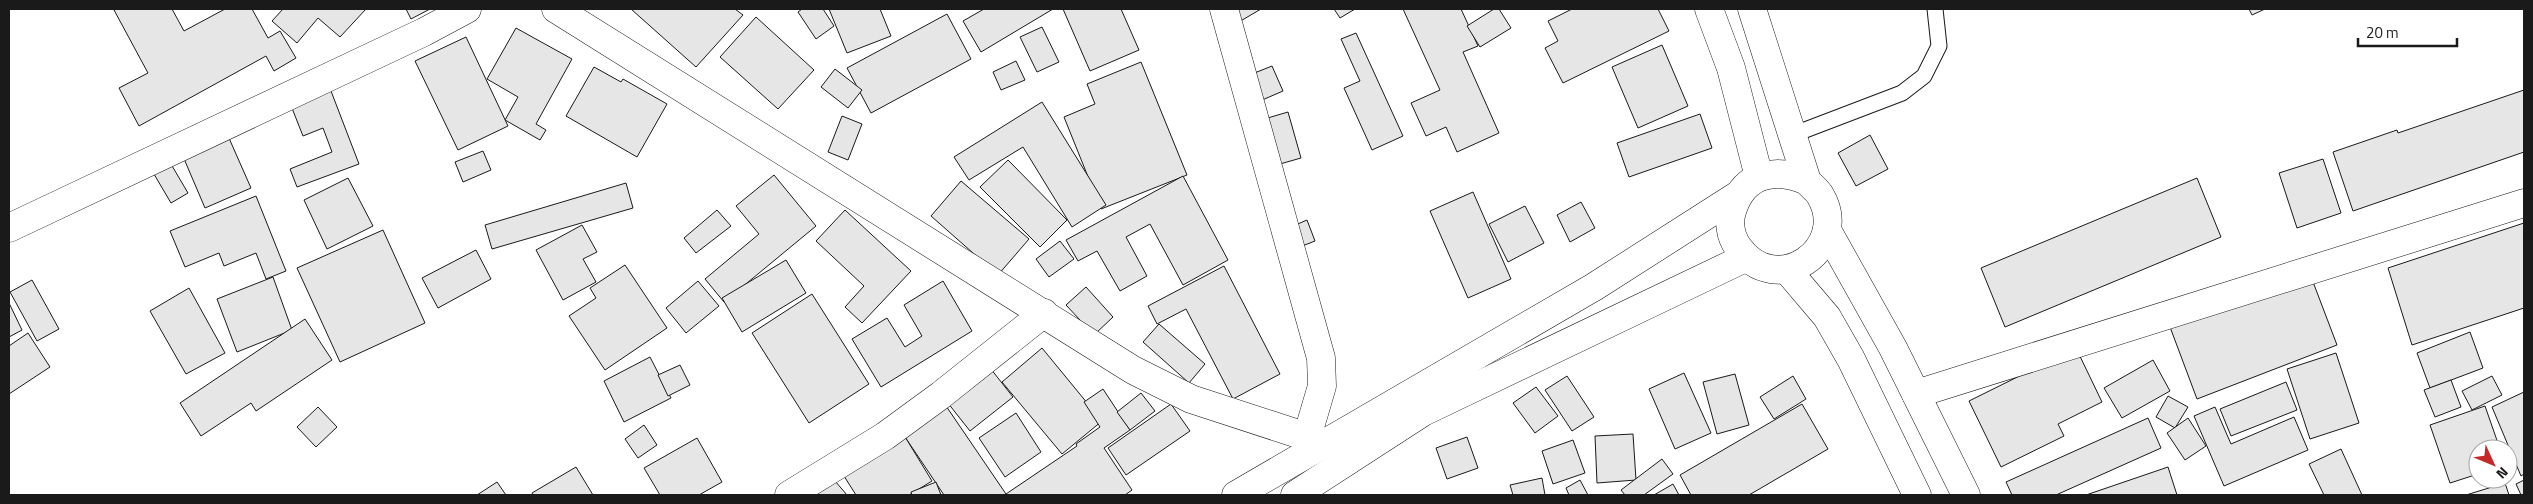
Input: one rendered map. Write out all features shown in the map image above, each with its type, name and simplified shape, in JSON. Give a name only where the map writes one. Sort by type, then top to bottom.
[{"type":"street","points":[[9,228],[424,32],[467,9]]},
{"type":"street","points":[[556,9],[1133,370],[1191,399],[1316,440]]},
{"type":"street","points":[[1224,9],[1321,358],[1322,386],[1316,440]]},
{"type":"street","points":[[1709,9],[1731,68],[1759,177]]},
{"type":"street","points":[[1752,9],[1807,181]]},
{"type":"street","points":[[1236,495],[1316,440],[1594,287],[1738,195],[1759,177],[1775,173],[1792,174],[1807,181],[1820,195],[1827,212],[1826,230],[1819,249],[1805,263],[1787,270],[1765,268],[1746,258],[1733,239],[1730,216],[1738,195]]},
{"type":"street","points":[[1916,394],[2524,203]]},
{"type":"street","points":[[1826,230],[1916,394],[1966,495]]},
{"type":"street","points":[[1295,495],[1423,412],[1746,258]]},
{"type":"street","points":[[1787,270],[1827,317],[1851,359],[1917,495]]},
{"type":"street","points":[[789,495],[885,436],[941,396],[1044,313]]},
{"type":"lane","points":[[1792,135],[1902,93],[1924,76],[1939,46],[1935,9]]},
{"type":"building","points":[[172,9],[184,31],[225,9],[252,9],[268,38],[280,31],[296,58],[274,71],[266,56],[139,126],[119,88],[148,73],[114,10]]},
{"type":"building","points":[[283,9],[366,9],[340,37],[318,18],[297,43],[272,21]]},
{"type":"building","points":[[406,9],[430,9],[411,19]]},
{"type":"building","points":[[631,9],[735,9],[743,15],[696,67]]},
{"type":"building","points":[[802,9],[823,9],[834,26],[816,39],[798,12]]},
{"type":"building","points":[[829,9],[880,9],[891,36],[847,53]]},
{"type":"building","points":[[984,9],[1053,9],[981,52],[963,21]]},
{"type":"building","points":[[1063,9],[1121,9],[1139,50],[1090,71]]},
{"type":"building","points":[[1222,9],[1261,9],[1232,26]]},
{"type":"building","points":[[1334,9],[1355,9],[1340,18]]},
{"type":"building","points":[[1403,9],[1461,9],[1478,46],[1463,52],[1499,133],[1457,152],[1446,127],[1426,136],[1411,103],[1440,90]]},
{"type":"building","points":[[1494,9],[1499,9],[1511,28],[1480,47],[1467,26]]},
{"type":"building","points":[[1572,9],[1658,9],[1669,31],[1563,83],[1545,48],[1558,41],[1548,21]]},
{"type":"building","points":[[2249,9],[2265,9],[2252,15]]},
{"type":"building","points":[[947,14],[971,59],[871,113],[847,68]]},
{"type":"building","points":[[756,17],[814,70],[778,109],[720,57]]},
{"type":"building","points":[[1042,27],[1059,62],[1037,72],[1020,37]]},
{"type":"building","points":[[516,28],[572,59],[536,124],[546,130],[540,140],[505,120],[518,97],[487,79]]},
{"type":"building","points":[[1356,33],[1403,136],[1372,150],[1344,88],[1360,81],[1341,39]]},
{"type":"building","points":[[466,37],[508,126],[458,150],[415,61]]},
{"type":"building","points":[[1662,45],[1688,106],[1638,128],[1612,67]]},
{"type":"building","points":[[1016,61],[1025,80],[1001,90],[993,72]]},
{"type":"building","points":[[1141,62],[1187,175],[1101,209],[1064,117],[1095,104],[1087,84]]},
{"type":"building","points":[[1272,66],[1283,91],[1253,104],[1242,78]]},
{"type":"building","points":[[594,67],[621,82],[623,79],[667,104],[637,157],[566,116]]},
{"type":"building","points":[[835,69],[862,90],[848,108],[821,87]]},
{"type":"building","points":[[326,78],[359,164],[297,187],[290,169],[332,152],[323,128],[303,136],[286,93]]},
{"type":"building","points":[[2524,90],[2524,152],[2353,211],[2333,152],[2397,130],[2398,133]]},
{"type":"building","points":[[1042,102],[1106,205],[1072,227],[1023,147],[969,180],[954,157]]},
{"type":"building","points":[[1288,112],[1301,158],[1266,168],[1254,122]]},
{"type":"building","points":[[1700,114],[1712,148],[1629,177],[1617,143]]},
{"type":"building","points":[[842,116],[862,124],[848,160],[828,152]]},
{"type":"building","points":[[221,120],[251,188],[205,208],[176,140]]},
{"type":"building","points":[[1870,135],[1888,169],[1856,186],[1838,153]]},
{"type":"building","points":[[483,151],[491,170],[463,182],[455,162]]},
{"type":"building","points":[[168,159],[188,193],[171,203],[151,169]]},
{"type":"building","points":[[2323,159],[2341,213],[2297,228],[2279,173]]},
{"type":"building","points":[[1008,160],[1067,220],[1040,247],[980,187]]},
{"type":"building","points":[[774,175],[816,226],[724,302],[705,279],[759,234],[736,206]]},
{"type":"building","points":[[1183,176],[1228,260],[1183,285],[1150,224],[1126,237],[1147,276],[1120,291],[1097,251],[1078,261],[1066,240]]},
{"type":"building","points":[[348,178],[373,226],[327,249],[304,200]]},
{"type":"building","points":[[2197,178],[2221,237],[2005,327],[1981,268]]},
{"type":"building","points":[[961,181],[1029,239],[998,275],[931,216]]},
{"type":"building","points":[[626,183],[633,208],[492,249],[485,225]]},
{"type":"building","points":[[1473,192],[1511,279],[1468,298],[1430,211]]},
{"type":"building","points":[[256,196],[286,271],[266,279],[256,253],[224,266],[219,253],[185,267],[170,231]]},
{"type":"building","points":[[1581,202],[1595,228],[1570,242],[1557,215]]},
{"type":"building","points":[[1525,206],[1544,243],[1508,262],[1489,224]]},
{"type":"building","points":[[717,210],[731,226],[696,253],[684,238]]},
{"type":"building","points":[[845,210],[911,271],[862,323],[845,307],[864,286],[816,241]]},
{"type":"building","points":[[1307,220],[1315,241],[1292,250],[1284,230]]},
{"type":"building","points":[[2524,223],[2524,308],[2412,345],[2388,268]]},
{"type":"building","points":[[582,225],[597,252],[583,259],[596,282],[563,300],[536,250]]},
{"type":"building","points":[[383,230],[425,323],[340,362],[297,268]]},
{"type":"building","points":[[1060,241],[1074,259],[1049,277],[1036,259]]},
{"type":"building","points":[[476,250],[491,279],[438,308],[422,278]]},
{"type":"building","points":[[786,260],[806,293],[742,332],[722,298]]},
{"type":"building","points":[[625,265],[667,328],[605,370],[569,316],[596,298],[590,288]]},
{"type":"building","points":[[1224,266],[1280,374],[1233,399],[1186,309],[1157,324],[1148,306]]},
{"type":"building","points":[[2310,274],[2337,345],[2197,399],[2170,327]]},
{"type":"building","points":[[273,277],[292,330],[237,352],[217,299]]},
{"type":"building","points":[[32,280],[59,329],[37,341],[10,292]]},
{"type":"building","points":[[698,281],[719,306],[686,333],[666,308]]},
{"type":"building","points":[[943,281],[972,331],[881,387],[852,339],[887,318],[905,347],[922,336],[904,305]]},
{"type":"building","points":[[1086,287],[1113,317],[1094,335],[1066,305]]},
{"type":"building","points":[[189,288],[225,353],[186,374],[150,311]]},
{"type":"building","points":[[812,294],[869,384],[809,423],[752,333]]},
{"type":"building","points":[[9,303],[22,330],[9,337]]},
{"type":"building","points":[[305,319],[332,360],[256,411],[251,403],[201,436],[180,403]]},
{"type":"building","points":[[1159,324],[1205,364],[1189,383],[1143,342]]},
{"type":"building","points":[[2470,332],[2483,368],[2430,388],[2417,353]]},
{"type":"building","points":[[28,333],[50,367],[9,394],[9,346]]},
{"type":"building","points":[[1042,348],[1102,421],[1062,454],[1002,382]]},
{"type":"building","points":[[2076,348],[2102,402],[2058,424],[2064,436],[2001,467],[1969,401]]},
{"type":"building","points":[[2336,353],[2359,423],[2310,439],[2287,369]]},
{"type":"building","points":[[650,357],[671,398],[624,422],[604,381]]},
{"type":"building","points":[[983,359],[1013,397],[970,431],[940,393]]},
{"type":"building","points":[[2153,360],[2170,391],[2122,418],[2104,388]]},
{"type":"building","points":[[680,365],[690,385],[668,396],[658,375]]},
{"type":"building","points":[[1684,373],[1711,433],[1675,449],[1649,389]]},
{"type":"building","points":[[1735,374],[1749,425],[1717,434],[1703,382]]},
{"type":"building","points":[[1567,376],[1594,417],[1572,431],[1545,390]]},
{"type":"building","points":[[1793,376],[1806,399],[1774,419],[1760,397]]},
{"type":"building","points":[[2492,376],[2502,395],[2472,410],[2462,391]]},
{"type":"building","points":[[2451,380],[2461,407],[2435,417],[2424,390]]},
{"type":"building","points":[[2286,382],[2297,410],[2231,436],[2220,409]]},
{"type":"building","points":[[1536,387],[1558,416],[1535,433],[1513,403]]},
{"type":"building","points":[[1103,389],[1130,430],[1104,448],[1132,490],[1125,495],[944,495],[901,431],[944,403],[1006,494],[1077,446],[1076,444],[1100,427],[1084,402]]},
{"type":"building","points":[[2524,392],[2524,474],[2521,476],[2518,469],[2518,439],[2505,439],[2492,407]]},
{"type":"building","points":[[1141,393],[1155,411],[1130,430],[1117,412]]},
{"type":"building","points":[[2168,396],[2188,407],[2175,428],[2156,417]]},
{"type":"building","points":[[1171,404],[1190,431],[1126,475],[1108,448]]},
{"type":"building","points":[[1802,404],[1828,449],[1749,495],[1691,495],[1680,475]]},
{"type":"building","points":[[2485,406],[2497,439],[2468,439],[2468,477],[2450,483],[2430,425]]},
{"type":"building","points":[[318,407],[337,427],[316,447],[297,427]]},
{"type":"building","points":[[2215,407],[2231,444],[2294,417],[2308,450],[2224,486],[2194,416]]},
{"type":"building","points":[[1016,413],[1041,452],[1005,477],[979,438]]},
{"type":"building","points":[[2148,418],[2161,448],[2056,495],[2012,495],[2006,482]]},
{"type":"building","points":[[2188,418],[2206,446],[2185,460],[2167,433]]},
{"type":"building","points":[[644,425],[657,445],[638,458],[625,439]]},
{"type":"building","points":[[899,427],[932,481],[909,495],[856,495],[837,465]]},
{"type":"building","points":[[1633,434],[1636,480],[1597,483],[1595,436]]},
{"type":"building","points":[[1467,437],[1478,468],[1447,479],[1436,448]]},
{"type":"building","points":[[697,438],[722,482],[699,495],[660,495],[644,468]]},
{"type":"building","points":[[1573,440],[1585,473],[1553,484],[1542,451]]},
{"type":"building","points":[[2341,449],[2362,495],[2324,495],[2309,464]]},
{"type":"building","points":[[1662,459],[1673,474],[1644,495],[1625,495],[1621,490]]},
{"type":"building","points":[[576,467],[593,495],[533,495],[532,493]]},
{"type":"building","points":[[2168,467],[2177,495],[2086,495]]},
{"type":"building","points":[[829,474],[847,495],[803,495]]},
{"type":"building","points":[[1542,478],[1545,495],[1513,495],[1510,485]]},
{"type":"building","points":[[1580,480],[1588,495],[1569,495],[1566,488]]},
{"type":"building","points":[[2524,480],[2524,495],[2521,495],[2518,483]]},
{"type":"building","points":[[497,482],[506,495],[477,495]]},
{"type":"building","points":[[936,482],[941,495],[912,495],[911,492]]},
{"type":"building","points":[[1673,484],[1679,495],[1654,495]]},
{"type":"building","points":[[2486,489],[2507,489],[2509,495],[2466,495]]}]
